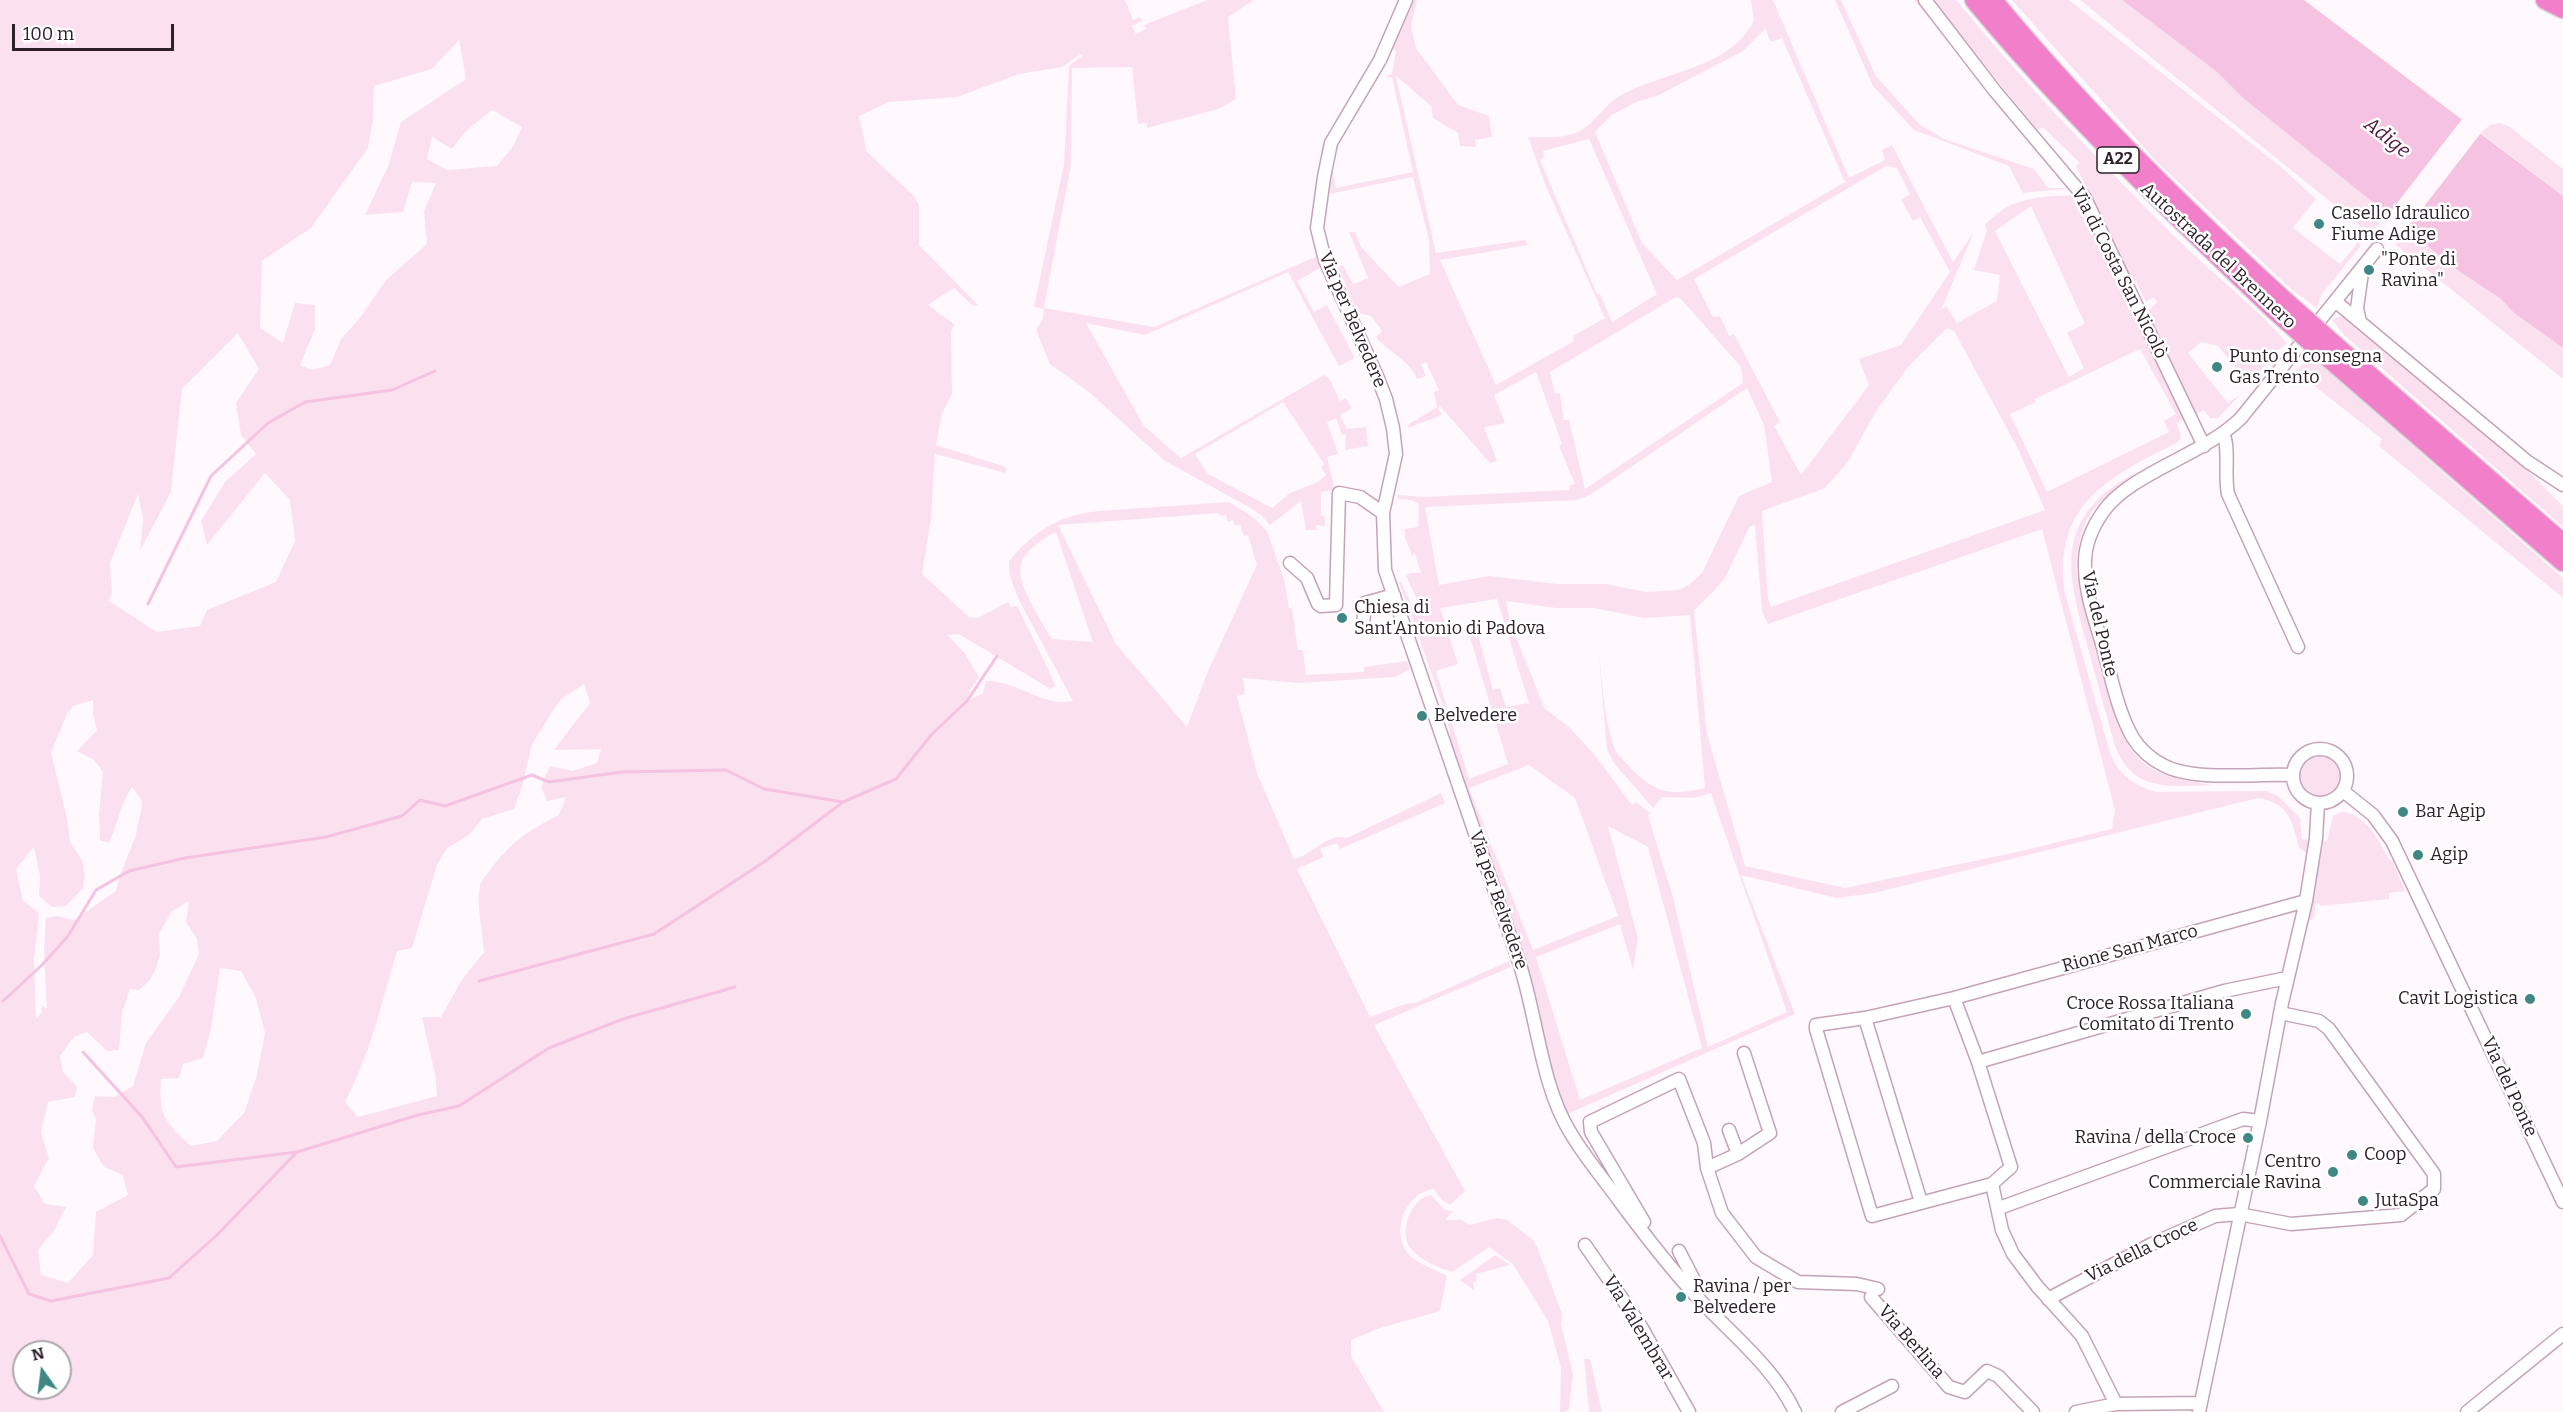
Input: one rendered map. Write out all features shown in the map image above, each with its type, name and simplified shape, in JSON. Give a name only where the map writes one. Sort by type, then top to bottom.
[{"type":"highway","name":"Autostrada del Brennero","points":[[1974,0],[2024,60],[2142,185],[2278,304],[2563,562]]},
{"type":"highway","name":"Autostrada del Brennero","points":[[1993,0],[2033,49],[2278,304]]},
{"type":"highway","points":[[2545,0],[2563,9]]},
{"type":"highway","name":"Autostrada del Brennero","points":[[2330,351],[2563,543]]},
{"type":"street","name":"Via per Belvedere","points":[[1406,0],[1380,60],[1331,144],[1317,228],[1325,260],[1377,376],[1392,424],[1396,454],[1383,513],[1385,570],[1525,979],[1558,1111],[1588,1159],[1668,1263],[1696,1296],[1754,1353],[1777,1381],[1795,1412]]},
{"type":"street","name":"Via di Costa San Nicolò","points":[[1925,0],[1995,91],[2085,198],[2204,446]]},
{"type":"street","name":"Via del Ponte","points":[[2293,775],[2199,774],[2178,771],[2163,766],[2142,750],[2127,726],[2091,603],[2085,575],[2085,555],[2091,532],[2104,511],[2121,494],[2223,434],[2255,402],[2377,249]]},
{"type":"street","points":[[2361,323],[2357,308],[2363,266]]},
{"type":"street","points":[[2336,301],[2528,462],[2563,485]]},
{"type":"street","points":[[2223,434],[2227,441],[2224,475],[2228,494],[2298,647]]},
{"type":"street","points":[[1290,563],[1307,578],[1318,604],[1321,606],[1336,605],[1339,493],[1360,497],[1383,513]]},
{"type":"street","points":[[1363,625],[1365,603],[1394,595]]},
{"type":"street","points":[[2321,749],[2332,751],[2340,757],[2346,768],[2347,780],[2343,791],[2328,802],[2318,803],[2301,795],[2294,783],[2295,765],[2308,752],[2321,749]]},
{"type":"street","name":"Via del Ponte","points":[[2343,791],[2373,815],[2392,842],[2563,1202]]},
{"type":"street","points":[[2076,1412],[2116,1404],[2199,1407],[2260,1121],[2287,978],[2306,901],[2316,838],[2318,803]]},
{"type":"street","name":"Rione San Marco","points":[[1992,1184],[1872,1216],[1815,1029],[1816,1025],[1865,1018],[1954,998],[2306,901]]},
{"type":"street","points":[[1978,1062],[2224,991],[2287,978]]},
{"type":"street","points":[[1954,998],[1978,1062],[2011,1167],[1992,1184],[2002,1230],[2013,1254],[2088,1346],[2116,1404]]},
{"type":"street","name":"Via della Croce","points":[[2048,1299],[2152,1244],[2215,1216],[2239,1214],[2291,1224],[2401,1215],[2431,1193],[2436,1184],[2434,1174],[2329,1029],[2319,1021],[2280,1013]]},
{"type":"street","points":[[1865,1018],[1921,1202]]},
{"type":"street","points":[[1707,1168],[1738,1154],[1770,1133],[1744,1053]]},
{"type":"street","name":"Via per Belvedere","points":[[1668,1263],[1591,1132],[1590,1122],[1679,1079],[1704,1143],[1707,1168],[1722,1213],[1756,1257],[1798,1282],[1871,1290]]},
{"type":"street","points":[[2002,1207],[2243,1119],[2260,1121]]},
{"type":"street","points":[[1729,1130],[1738,1154]]},
{"type":"street","name":"Via Valembrar","points":[[1586,1245],[1640,1323],[1689,1412]]},
{"type":"street","points":[[1678,1251],[1695,1282],[1696,1296]]},
{"type":"street","name":"Via Berlina","points":[[1871,1290],[1949,1387],[1965,1392],[1987,1371],[1998,1376],[2033,1412]]},
{"type":"street","points":[[2467,1412],[2563,1334]]},
{"type":"street","points":[[1842,1412],[1892,1386]]},
{"type":"shaded area","points":[[0,0],[1125,0],[1133,20],[1140,17],[1142,21],[1132,26],[1136,34],[1146,29],[1144,25],[1207,0],[1254,0],[1228,17],[1236,99],[1218,109],[1147,128],[1147,123],[1138,124],[1132,67],[1072,68],[1071,165],[1044,308],[1154,327],[1320,255],[1324,266],[1297,281],[1314,312],[1327,305],[1354,356],[1353,359],[1339,366],[1288,272],[1145,335],[1086,323],[1144,426],[1181,458],[1324,375],[1330,380],[1340,401],[1346,398],[1352,408],[1340,415],[1347,429],[1366,427],[1368,446],[1345,450],[1346,434],[1342,435],[1336,418],[1327,422],[1338,454],[1327,457],[1335,490],[1321,492],[1321,516],[1325,516],[1325,526],[1316,525],[1317,530],[1306,530],[1301,501],[1270,525],[1249,507],[1165,461],[1089,392],[1050,364],[1037,332],[1043,319],[1044,309],[1034,307],[1064,164],[1069,66],[1082,56],[1081,54],[1062,67],[1019,74],[957,97],[889,102],[859,116],[867,152],[913,195],[919,205],[919,245],[978,305],[973,306],[954,288],[928,305],[954,324],[951,332],[952,394],[942,414],[936,445],[1006,467],[1006,473],[935,454],[931,519],[922,574],[969,617],[978,618],[1008,602],[1011,607],[1017,606],[1055,686],[1050,689],[959,634],[948,635],[966,655],[979,677],[970,690],[967,701],[983,693],[986,681],[1008,685],[1051,701],[1073,701],[1018,598],[1009,573],[1009,561],[1028,541],[1048,526],[1072,516],[1099,511],[1229,502],[1253,517],[1267,531],[1284,579],[1289,608],[1292,608],[1298,650],[1303,650],[1306,675],[1364,672],[1364,667],[1407,661],[1410,669],[1395,677],[1299,683],[1243,678],[1245,694],[1237,696],[1257,773],[1294,859],[1307,854],[1326,841],[1340,837],[1347,838],[1441,793],[1445,803],[1340,849],[1337,843],[1320,849],[1324,857],[1297,869],[1370,1017],[1405,1004],[1415,1003],[1509,961],[1511,967],[1374,1025],[1465,1191],[1450,1205],[1442,1200],[1434,1189],[1424,1192],[1409,1204],[1401,1223],[1402,1243],[1407,1252],[1420,1263],[1447,1276],[1440,1311],[1377,1329],[1351,1340],[1351,1356],[1384,1412],[0,1412]],"holes":[[[459,40],[466,79],[401,122],[389,164],[365,215],[403,212],[412,182],[436,183],[424,211],[427,244],[386,280],[359,319],[341,339],[330,365],[312,370],[300,365],[315,329],[315,305],[295,303],[283,343],[260,328],[262,261],[311,228],[368,148],[373,121],[374,86],[432,69]],[[492,110],[522,127],[514,145],[497,166],[447,170],[427,159],[432,137],[452,149],[464,133]],[[238,333],[259,369],[236,403],[241,435],[256,454],[225,482],[201,521],[207,545],[265,473],[290,500],[295,541],[276,582],[207,610],[200,626],[157,632],[109,601],[112,592],[110,563],[138,494],[143,519],[140,551],[171,492],[182,389]],[[1283,402],[1324,464],[1321,467],[1326,475],[1318,482],[1290,493],[1272,508],[1208,474],[1195,454]],[[1219,513],[1220,516],[1226,515],[1228,522],[1233,520],[1235,526],[1240,525],[1244,536],[1248,535],[1257,565],[1209,669],[1187,727],[1116,644],[1058,525]],[[1056,532],[1093,642],[1052,639],[1037,615],[1023,585],[1020,569],[1024,557],[1045,538]],[[584,684],[590,703],[554,750],[601,749],[597,763],[573,771],[550,766],[541,787],[547,801],[566,797],[559,815],[513,844],[483,880],[480,886],[479,901],[484,952],[463,978],[441,1017],[422,1017],[435,1074],[437,1096],[358,1117],[345,1102],[368,1047],[397,951],[412,948],[437,865],[447,848],[469,835],[482,819],[514,809],[532,744],[560,700]],[[93,700],[93,715],[97,730],[77,751],[94,760],[103,772],[99,814],[100,840],[109,843],[132,787],[142,801],[142,805],[136,835],[116,891],[74,920],[57,916],[46,918],[44,951],[47,1009],[42,1005],[42,1012],[36,1019],[34,960],[39,913],[23,901],[16,869],[34,847],[40,876],[39,896],[52,907],[66,906],[83,888],[85,875],[82,860],[70,842],[67,818],[51,753],[67,714],[73,706]],[[189,901],[186,922],[197,939],[199,954],[179,997],[146,1043],[133,1086],[114,1097],[95,1096],[92,1110],[96,1120],[93,1148],[104,1167],[123,1175],[128,1195],[96,1212],[93,1255],[68,1283],[41,1275],[38,1250],[54,1231],[66,1207],[45,1204],[34,1186],[49,1158],[41,1132],[48,1102],[75,1097],[77,1087],[63,1072],[60,1056],[74,1037],[87,1032],[107,1051],[119,1050],[122,1013],[130,989],[139,990],[149,981],[155,971],[160,955],[159,934],[172,911]],[[220,968],[241,971],[256,998],[265,1033],[256,1079],[244,1113],[217,1141],[191,1146],[165,1117],[161,1102],[161,1079],[179,1078],[183,1064],[203,1058],[211,1029]]]},
{"type":"shaded area","points":[[1410,0],[1417,0],[1411,26],[1416,48],[1458,105],[1489,116],[1492,137],[1475,140],[1476,147],[1460,146],[1458,133],[1433,118],[1431,106],[1396,76],[1436,253],[1525,240],[1528,245],[1440,260],[1496,385],[1574,341],[1573,336],[1605,318],[1545,184],[1528,137],[1560,137],[1578,132],[1620,96],[1712,60],[1743,37],[1754,21],[1751,0],[1773,0],[1849,178],[1885,160],[1882,150],[1892,145],[1953,262],[1974,232],[1941,310],[1946,306],[1957,323],[1997,301],[2000,275],[1974,270],[1987,230],[1985,225],[1995,215],[2015,203],[2038,198],[2075,195],[2081,201],[2184,419],[2177,423],[2181,436],[2177,443],[2129,468],[2108,482],[2091,497],[2077,516],[2067,537],[2063,563],[2065,593],[2110,753],[2128,778],[2156,792],[2266,791],[2278,796],[2300,818],[2302,839],[2308,840],[2307,853],[2299,848],[2291,822],[2283,809],[2268,800],[2258,798],[1874,893],[1837,898],[1741,875],[1795,1014],[1567,1114],[1556,1086],[1534,993],[1449,742],[1450,731],[1442,703],[1399,582],[1412,606],[1419,604],[1406,576],[1410,573],[1421,573],[1415,554],[1412,555],[1405,537],[1405,529],[1418,527],[1419,504],[1411,500],[1398,499],[1398,495],[1426,497],[1569,490],[1570,485],[1575,484],[1559,446],[1562,444],[1536,372],[1494,395],[1505,423],[1484,427],[1497,461],[1490,463],[1440,406],[1438,408],[1442,415],[1408,428],[1409,424],[1437,407],[1434,392],[1439,390],[1426,362],[1421,364],[1426,376],[1417,379],[1414,372],[1376,337],[1382,331],[1371,316],[1358,313],[1338,267],[1343,265],[1353,284],[1368,278],[1349,232],[1355,232],[1361,247],[1399,287],[1430,274],[1429,239],[1413,177],[1329,194],[1332,169],[1336,188],[1413,172],[1392,77],[1385,78],[1392,73],[1396,51],[1390,48]],"holes":[[[1765,29],[1771,42],[1782,38],[1845,182],[1677,280],[1642,243],[1595,132],[1612,115],[1636,102],[1657,96],[1743,51]],[[1589,139],[1657,294],[1612,322],[1600,294],[1597,294],[1540,160],[1544,157],[1543,151]],[[1886,166],[1897,168],[1910,194],[1901,200],[1913,221],[1920,217],[1950,272],[1901,345],[1859,359],[1869,385],[1801,475],[1774,426],[1780,422],[1734,334],[1729,336],[1720,316],[1713,317],[1694,279]],[[2031,206],[2085,324],[2067,333],[2084,368],[2069,377],[1995,231]],[[1676,297],[1681,299],[1741,367],[1743,383],[1585,489],[1569,420],[1564,420],[1560,393],[1555,394],[1550,372]],[[1947,328],[1954,331],[2018,449],[2045,510],[1771,607],[1768,599],[1762,511],[1825,488],[1848,462],[1875,413],[1908,367]],[[2140,349],[2176,414],[2164,421],[2169,432],[2047,492],[2010,414],[2036,402],[2035,399]],[[1747,388],[1764,425],[1772,482],[1739,496],[1702,573],[1679,590],[1645,592],[1607,584],[1557,584],[1489,576],[1439,585],[1425,507],[1577,500],[1590,495]],[[1755,525],[1762,611],[1768,624],[2042,529],[2115,810],[2112,829],[2017,852],[1845,888],[1745,866],[1707,734],[1694,611],[1724,580],[1750,526]],[[1497,599],[1529,703],[1506,707],[1500,688],[1493,690],[1477,631],[1469,634],[1508,764],[1469,779],[1436,671],[1458,664],[1440,608]],[[1506,601],[1556,608],[1594,608],[1644,618],[1690,615],[1705,788],[1671,792],[1654,787],[1637,774],[1618,754],[1608,725],[1599,656],[1607,750],[1614,763],[1653,808],[1662,797],[1694,798],[1711,793],[1787,1012],[1708,1047],[1673,897],[1648,816],[1650,813],[1636,802],[1632,805],[1594,754],[1568,726],[1545,709],[1510,622]],[[1529,765],[1575,798],[1618,916],[1533,950],[1469,788]],[[1608,826],[1648,847],[1702,1048],[1580,1100],[1536,957],[1620,924],[1633,970],[1638,938]]]},
{"type":"shaded area","points":[[1835,0],[1841,0],[1876,76],[1919,124],[1944,139],[2034,169],[2048,188],[2067,188],[1914,0],[1918,0],[2071,188],[2023,193],[2009,166],[1914,130],[1873,86]]},
{"type":"shaded area","points":[[1931,0],[1956,0],[2061,120],[2116,177],[2172,234],[2287,343],[2277,351],[2249,384],[2218,346],[2201,342],[2188,353],[2228,403],[2240,395],[2218,418],[2210,418],[2204,410],[2196,414],[2147,312],[2157,302],[2154,297],[2146,302],[2136,281],[2132,282],[2076,166],[2080,163],[2044,128],[2037,129]]},
{"type":"shaded area","points":[[2012,0],[2069,0],[2281,167],[2316,199],[2293,228],[2340,264],[2356,245],[2356,239],[2360,239],[2360,247],[2321,295],[2317,308],[2291,289],[2156,161]]},
{"type":"shaded area","points":[[2080,0],[2122,0],[2217,72],[2243,98],[2389,213],[2373,230],[2363,228]]},
{"type":"shaded area","points":[[2500,123],[2510,127],[2563,169],[2563,196],[2481,133],[2490,125]]},
{"type":"shaded area","points":[[2407,228],[2460,272],[2501,299],[2514,313],[2563,348],[2563,379],[2396,245]]},
{"type":"shaded area","points":[[2345,317],[2513,456],[2563,506],[2563,527],[2344,335],[2332,320]]},
{"type":"shaded area","points":[[2308,359],[2319,364],[2563,578],[2563,598],[2379,446],[2382,439],[2308,381],[2281,386]]},
{"type":"shaded area","points":[[2135,473],[2098,504],[2087,520],[2077,557],[2080,590],[2115,718],[2130,747],[2139,759],[2155,770],[2173,777],[2211,785],[2166,786],[2141,778],[2130,771],[2121,759],[2114,743],[2079,614],[2071,566],[2073,545],[2079,525],[2091,507],[2109,489]]},
{"type":"shaded area","points":[[2320,756],[2328,757],[2334,762],[2339,768],[2339,784],[2334,790],[2328,795],[2320,796],[2312,795],[2306,790],[2301,784],[2300,776],[2301,768],[2306,762],[2312,757]]},
{"type":"shaded area","points":[[2342,812],[2358,817],[2371,830],[2389,860],[2392,860],[2405,891],[2389,893],[2389,899],[2321,906],[2316,902],[2314,916],[2307,922],[2321,841],[2327,841],[2333,816]]},
{"type":"shaded area","points":[[1431,1195],[1445,1210],[1453,1211],[1445,1220],[1462,1220],[1469,1225],[1497,1218],[1507,1220],[1533,1240],[1562,1314],[1561,1324],[1573,1374],[1569,1409],[1566,1412],[1560,1412],[1561,1368],[1548,1321],[1513,1264],[1489,1247],[1452,1272],[1424,1260],[1411,1249],[1407,1242],[1406,1225],[1412,1209],[1424,1197]]},
{"type":"shaded area","points":[[1495,1255],[1510,1265],[1476,1274],[1477,1281],[1473,1283],[1475,1291],[1460,1280]]},
{"type":"shaded area","points":[[1584,1359],[1590,1359],[1602,1412],[1589,1412]]},
{"type":"water","name":"Adige","points":[[2122,0],[2304,0],[2563,196],[2563,348],[2514,313],[2501,299],[2460,272],[2243,98],[2217,72]]},
{"type":"pier","points":[[2463,118],[2481,133],[2405,231],[2387,216]]},
{"type":"waterway","points":[[148,604],[211,476],[268,423],[305,402],[392,390],[435,371]]},
{"type":"waterway","points":[[479,981],[654,934],[764,862],[843,802],[896,779],[932,734],[967,701],[997,656]]},
{"type":"waterway","points":[[3,1001],[42,965],[68,936],[96,890],[129,871],[185,858],[326,837],[402,816],[420,800],[445,806],[532,775],[549,782],[622,772],[726,770],[764,789],[843,802]]},
{"type":"waterway","points":[[83,1052],[143,1118],[176,1167],[297,1152],[418,1115],[459,1106],[549,1048],[623,1019],[735,987]]},
{"type":"waterway","points":[[0,1236],[29,1294],[51,1301],[169,1278],[217,1235],[297,1152]]},
{"type":"place","name":"Casello Idraulico Fiume Adige","points":[[2319,224]]},
{"type":"place","name":"\"Ponte di Ravina\"","points":[[2369,270]]},
{"type":"place","name":"Punto di consegna Gas Trento","points":[[2217,367]]},
{"type":"place","name":"Chiesa di Sant'Antonio di Padova","points":[[1342,618]]},
{"type":"place","name":"Belvedere","points":[[1422,716]]},
{"type":"place","name":"Bar Agip","points":[[2403,812]]},
{"type":"place","name":"Agip","points":[[2418,855]]},
{"type":"place","name":"Cavit Logistica","points":[[2530,999]]},
{"type":"place","name":"Croce Rossa Italiana Comitato di Trento","points":[[2246,1014]]},
{"type":"place","name":"Ravina / della Croce","points":[[2248,1138]]},
{"type":"place","name":"Coop","points":[[2352,1155]]},
{"type":"place","name":"Centro Commerciale Ravina","points":[[2333,1172]]},
{"type":"place","name":"JutaSpa","points":[[2363,1201]]},
{"type":"place","name":"Ravina / per Belvedere","points":[[1681,1297]]}]
